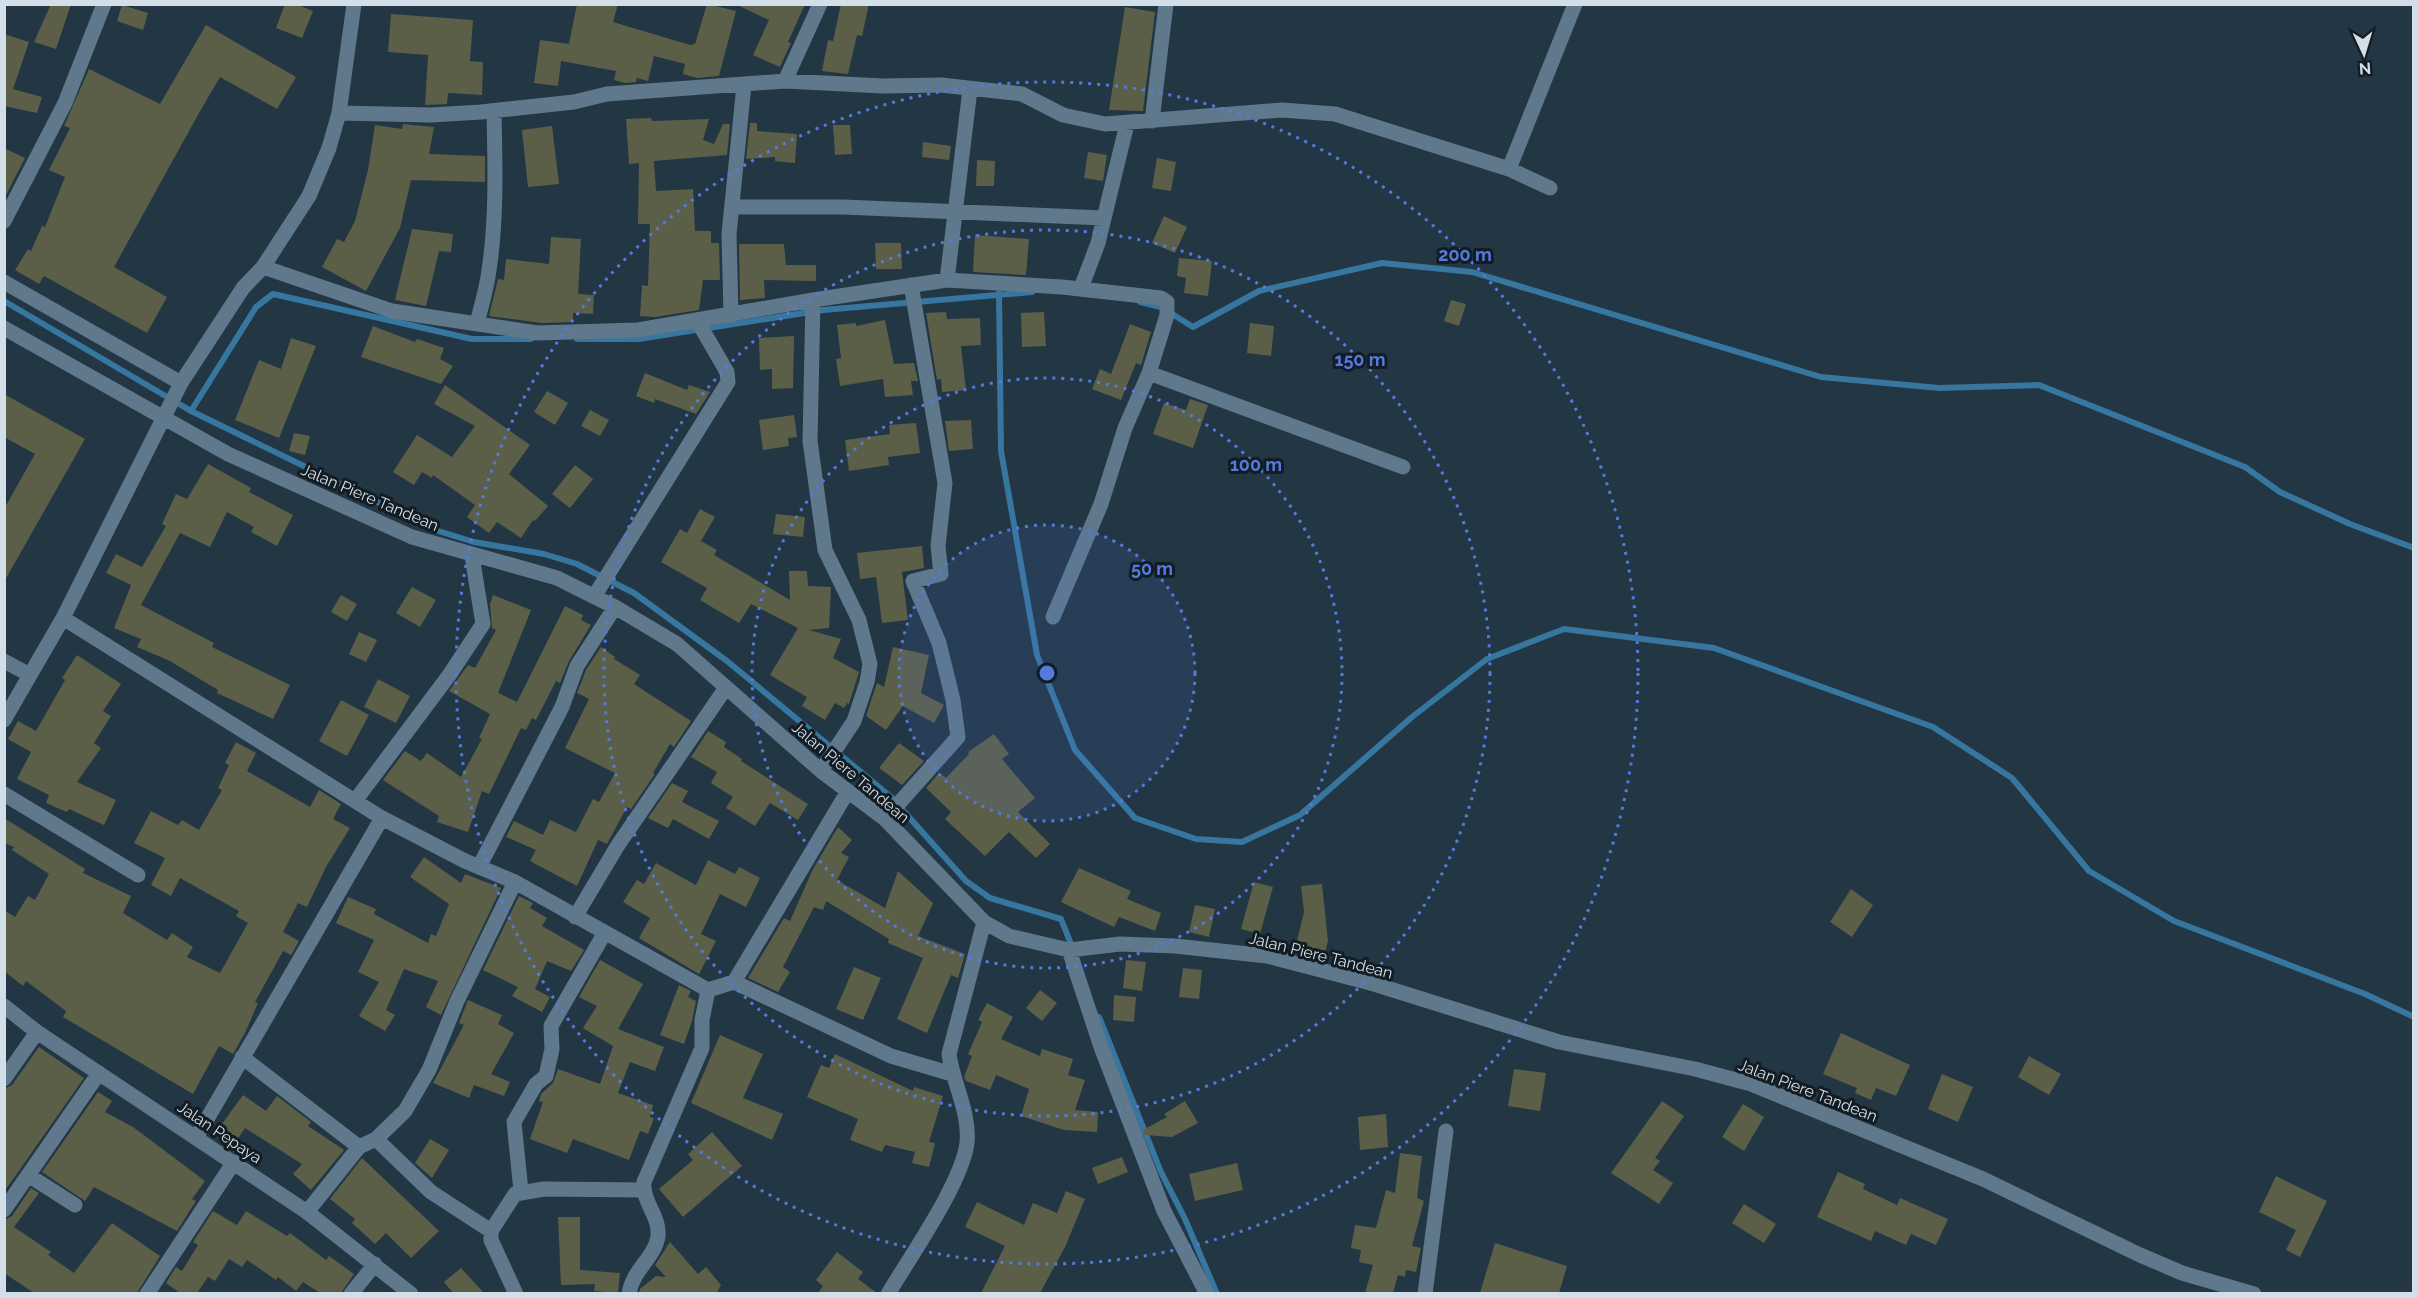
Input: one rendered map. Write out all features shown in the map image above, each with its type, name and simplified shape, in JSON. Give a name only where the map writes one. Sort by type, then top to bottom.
[{"type":"street","points":[[4,221],[65,104],[104,4]]},
{"type":"street","points":[[4,720],[63,618],[180,387],[243,288],[263,267],[309,196],[329,148],[339,113],[354,4]]},
{"type":"street","points":[[784,81],[820,4]]},
{"type":"street","points":[[1152,121],[1166,4]]},
{"type":"street","points":[[1509,170],[1575,4]]},
{"type":"street","points":[[339,113],[431,115],[494,111],[574,102],[607,94],[784,81],[970,89],[1022,94],[1063,115],[1084,121],[1126,124],[1282,110],[1335,114],[1509,170],[1550,188]]},
{"type":"street","points":[[731,315],[729,234],[744,85]]},
{"type":"street","points":[[947,280],[970,89]]},
{"type":"street","points":[[477,324],[489,270],[493,230],[496,173],[494,111]]},
{"type":"street","points":[[1081,288],[1104,218],[1126,124]]},
{"type":"street","points":[[732,207],[843,207],[1104,218]]},
{"type":"street","points":[[263,267],[393,311],[537,333],[638,330],[947,280],[1081,288],[1137,293],[1161,298],[1167,302],[1167,315],[1149,373],[1125,428],[1101,504],[1053,617]]},
{"type":"street","points":[[4,282],[180,387]]},
{"type":"street","points":[[885,819],[957,737],[953,700],[939,643],[913,581],[941,574],[938,546],[945,483],[911,285]]},
{"type":"street","points":[[813,300],[810,441],[825,550],[859,620],[870,664],[861,703],[844,738],[825,766]]},
{"type":"street","points":[[596,591],[728,382],[727,372],[698,322]]},
{"type":"street","name":"Jalan Piere Tandean","points":[[4,328],[166,415],[228,454],[412,537],[596,591],[615,607],[676,644],[725,689],[825,766],[848,791],[885,819],[984,922],[1009,936],[1070,950],[1120,945],[1174,946],[1267,957],[1374,984],[1559,1042],[1695,1069],[1751,1084],[1983,1179],[2182,1273],[2254,1293]]},
{"type":"street","points":[[1149,373],[1403,467]]},
{"type":"street","points":[[355,801],[450,674],[483,624],[472,556]]},
{"type":"street","points":[[479,867],[562,706],[577,666],[615,607]]},
{"type":"street","points":[[63,618],[382,818],[479,867],[515,882],[604,934],[708,990],[734,982],[848,791]]},
{"type":"street","points":[[4,661],[30,675]]},
{"type":"street","points":[[575,917],[618,845],[725,689]]},
{"type":"street","points":[[4,794],[138,875]]},
{"type":"street","points":[[196,1138],[382,818]]},
{"type":"street","points":[[308,1212],[359,1147],[376,1139],[405,1111],[429,1070],[457,1001],[515,882]]},
{"type":"street","points":[[888,1293],[960,1169],[967,1142],[965,1114],[952,1074],[949,1054],[984,922]]},
{"type":"street","points":[[521,1191],[514,1122],[536,1084],[546,1076],[552,1049],[551,1026],[604,934]]},
{"type":"street","points":[[1070,950],[1101,1047],[1160,1201],[1207,1293]]},
{"type":"street","points":[[734,982],[891,1056],[952,1074]]},
{"type":"street","points":[[629,1293],[638,1269],[656,1247],[658,1232],[643,1190],[644,1182],[702,1048],[702,1020],[708,990]]},
{"type":"street","name":"Jalan Pepaya","points":[[4,1006],[37,1032],[308,1212],[411,1293]]},
{"type":"street","points":[[4,1079],[37,1032]]},
{"type":"street","points":[[242,1057],[359,1147]]},
{"type":"street","points":[[4,1210],[99,1074]]},
{"type":"street","points":[[1425,1293],[1446,1131]]},
{"type":"street","points":[[376,1139],[431,1192],[491,1231]]},
{"type":"street","points":[[147,1293],[234,1162]]},
{"type":"street","points":[[28,1175],[75,1205]]},
{"type":"street","points":[[516,1293],[491,1240],[491,1231],[510,1200],[521,1191],[629,1188],[643,1190]]},
{"type":"street","points":[[351,1293],[375,1264]]},
{"type":"building","points":[[51,4],[71,4],[56,49],[34,42]]},
{"type":"building","points":[[285,4],[296,4],[313,11],[302,38],[276,28]]},
{"type":"building","points":[[577,4],[618,4],[613,22],[690,45],[695,44],[707,4],[736,11],[719,76],[697,78],[683,74],[685,64],[654,56],[648,81],[637,78],[636,82],[625,83],[614,80],[616,71],[561,61],[558,86],[534,83],[540,40],[569,44]]},
{"type":"building","points":[[735,4],[805,4],[780,67],[753,55],[769,20]]},
{"type":"building","points":[[841,4],[869,4],[862,36],[857,35],[848,74],[822,71],[828,40],[833,41]]},
{"type":"building","points":[[122,5],[148,13],[143,30],[117,21]]},
{"type":"building","points":[[1125,7],[1155,12],[1143,111],[1109,110]]},
{"type":"building","points":[[391,14],[473,20],[470,61],[483,62],[482,95],[448,93],[447,104],[425,105],[428,55],[388,52]]},
{"type":"building","points":[[206,25],[296,77],[277,109],[220,77],[199,113],[114,267],[167,297],[147,333],[44,276],[39,284],[15,270],[28,249],[31,251],[42,226],[45,227],[65,177],[49,170],[70,128],[64,126],[89,69],[160,104]]},
{"type":"building","points":[[4,34],[29,42],[13,89],[42,97],[37,113],[4,106]]},
{"type":"building","points":[[651,118],[652,121],[709,119],[703,140],[714,144],[723,124],[730,124],[727,155],[654,161],[656,191],[693,189],[695,231],[711,231],[711,243],[719,243],[720,280],[703,280],[699,310],[655,317],[640,316],[642,285],[648,286],[650,224],[638,224],[639,163],[629,164],[626,119]]},
{"type":"building","points":[[750,123],[757,123],[757,131],[797,134],[795,163],[775,161],[775,157],[746,159]]},
{"type":"building","points":[[403,124],[434,127],[429,154],[485,156],[485,182],[411,180],[400,228],[366,291],[322,267],[337,239],[344,242],[355,221],[368,170],[375,125],[402,129]]},
{"type":"building","points":[[833,125],[850,125],[852,154],[835,155]]},
{"type":"building","points":[[552,126],[559,184],[528,187],[522,130]]},
{"type":"building","points":[[923,142],[951,146],[949,160],[922,157]]},
{"type":"building","points":[[4,148],[25,158],[4,199]]},
{"type":"building","points":[[1088,152],[1107,155],[1103,181],[1084,178]]},
{"type":"building","points":[[1157,158],[1176,162],[1171,191],[1152,188]]},
{"type":"building","points":[[977,160],[995,161],[994,186],[976,186]]},
{"type":"building","points":[[1164,216],[1187,227],[1175,253],[1152,243]]},
{"type":"building","points":[[412,229],[453,234],[451,252],[439,251],[426,306],[395,300]]},
{"type":"building","points":[[975,235],[1029,239],[1026,275],[973,272]]},
{"type":"building","points":[[551,237],[581,239],[578,294],[594,295],[593,314],[573,313],[573,322],[542,323],[489,316],[498,279],[504,280],[506,259],[549,264]]},
{"type":"building","points":[[875,243],[901,243],[902,269],[876,269]]},
{"type":"building","points":[[739,244],[784,244],[786,265],[816,265],[816,281],[764,280],[765,298],[740,300]]},
{"type":"building","points":[[1179,258],[1212,261],[1208,296],[1184,293],[1186,278],[1177,276]]},
{"type":"building","points":[[1451,300],[1466,304],[1459,326],[1444,321]]},
{"type":"building","points":[[946,312],[947,319],[980,318],[981,345],[961,346],[966,390],[942,392],[941,379],[937,380],[926,313]]},
{"type":"building","points":[[1044,312],[1046,346],[1022,347],[1021,313]]},
{"type":"building","points":[[885,320],[894,364],[914,363],[918,381],[911,381],[913,395],[885,397],[883,379],[840,386],[836,359],[841,358],[837,325],[856,323],[856,326]]},
{"type":"building","points":[[1250,323],[1274,326],[1271,356],[1247,353]]},
{"type":"building","points":[[1130,324],[1151,332],[1141,365],[1136,363],[1121,400],[1092,389],[1100,369],[1111,374]]},
{"type":"building","points":[[373,326],[415,342],[417,339],[444,348],[440,359],[453,366],[441,384],[361,357]]},
{"type":"building","points":[[794,336],[793,388],[772,389],[772,369],[760,370],[759,338]]},
{"type":"building","points":[[291,338],[316,346],[279,438],[235,420],[259,360],[281,369]]},
{"type":"building","points":[[645,373],[687,390],[689,385],[710,392],[696,414],[655,399],[654,403],[636,396]]},
{"type":"building","points":[[445,385],[530,445],[509,474],[548,506],[535,521],[533,520],[521,538],[497,522],[489,533],[467,517],[475,505],[433,475],[432,478],[422,472],[414,485],[393,472],[417,435],[452,457],[475,426],[434,404]]},
{"type":"building","points":[[547,391],[568,403],[555,425],[534,412]]},
{"type":"building","points":[[4,394],[85,439],[4,582],[4,509],[35,454],[4,437]]},
{"type":"building","points":[[1190,399],[1208,405],[1193,448],[1153,434],[1164,403],[1186,410]]},
{"type":"building","points":[[590,410],[609,420],[600,436],[581,426]]},
{"type":"building","points":[[794,415],[797,437],[788,438],[789,446],[763,450],[759,420]]},
{"type":"building","points":[[971,420],[973,449],[949,451],[945,421]]},
{"type":"building","points":[[916,423],[920,453],[888,457],[889,465],[849,471],[845,440],[890,434],[889,425]]},
{"type":"building","points":[[294,433],[310,436],[305,455],[289,451]]},
{"type":"building","points":[[208,464],[251,488],[249,492],[293,515],[277,546],[251,532],[254,527],[227,512],[210,547],[180,533],[141,605],[214,643],[212,647],[290,685],[273,719],[217,693],[218,690],[170,661],[137,647],[141,639],[114,628],[131,585],[106,573],[116,554],[142,567],[166,526],[162,524],[176,494],[187,499]]},
{"type":"building","points":[[575,465],[593,479],[570,508],[552,494]]},
{"type":"building","points":[[700,509],[715,517],[701,541],[717,550],[714,555],[790,600],[789,571],[807,571],[808,586],[831,587],[829,628],[809,630],[841,639],[833,658],[859,672],[849,704],[847,703],[844,708],[835,703],[825,720],[802,706],[807,697],[770,675],[798,628],[751,604],[739,623],[700,600],[707,588],[661,562],[680,529],[687,533]]},
{"type":"building","points":[[776,514],[805,517],[803,537],[773,534]]},
{"type":"building","points":[[922,546],[924,568],[902,572],[908,620],[882,623],[876,577],[860,579],[857,553]]},
{"type":"building","points":[[412,587],[436,600],[420,627],[396,613]]},
{"type":"building","points":[[341,595],[357,604],[347,621],[331,612]]},
{"type":"building","points":[[493,595],[531,610],[498,693],[517,702],[565,606],[583,615],[581,620],[591,625],[569,661],[560,683],[556,681],[536,720],[532,718],[526,730],[521,728],[489,794],[482,791],[468,832],[437,822],[439,816],[383,780],[405,751],[421,761],[427,753],[461,777],[482,739],[479,738],[490,714],[449,691],[468,665],[475,668],[496,630],[492,628],[490,604]]},
{"type":"building","points":[[359,632],[377,640],[366,662],[349,654]]},
{"type":"building","points":[[601,647],[615,657],[614,659],[640,675],[634,684],[691,721],[674,747],[670,744],[653,773],[655,774],[631,809],[627,807],[607,844],[598,840],[577,886],[530,861],[536,850],[506,837],[514,821],[543,835],[550,820],[576,832],[593,799],[599,802],[615,773],[565,748],[589,699],[577,693],[586,670]]},
{"type":"building","points":[[893,647],[929,655],[921,693],[944,705],[934,723],[903,706],[886,730],[866,716],[877,683],[884,687]]},
{"type":"building","points":[[77,655],[121,684],[103,711],[111,716],[94,743],[101,748],[77,782],[116,800],[104,825],[69,809],[67,812],[46,803],[49,795],[17,779],[31,752],[8,739],[18,721],[36,731],[65,680],[62,678]]},
{"type":"building","points":[[378,679],[410,696],[396,723],[364,707]]},
{"type":"building","points":[[341,700],[369,715],[347,756],[319,741]]},
{"type":"building","points":[[708,731],[726,742],[724,747],[742,759],[741,761],[808,804],[798,820],[770,803],[755,826],[726,808],[733,797],[711,783],[717,772],[691,757]]},
{"type":"building","points":[[994,734],[1009,754],[1002,759],[1035,798],[1018,812],[1050,844],[1036,858],[1009,832],[985,856],[945,819],[951,812],[926,788],[939,773],[946,778],[969,754],[968,752]]},
{"type":"building","points":[[236,742],[256,753],[247,771],[310,807],[319,790],[341,804],[333,819],[350,828],[326,867],[307,907],[298,903],[283,932],[299,941],[291,955],[283,951],[255,1002],[258,1003],[233,1054],[219,1046],[193,1094],[63,1017],[66,1011],[26,981],[23,986],[4,971],[4,910],[15,917],[28,896],[35,900],[49,874],[12,850],[14,847],[4,843],[4,818],[85,869],[83,873],[131,896],[123,913],[167,940],[172,933],[193,947],[187,957],[220,973],[248,923],[236,916],[239,911],[180,878],[171,896],[151,885],[165,858],[134,843],[151,811],[178,825],[182,820],[199,830],[222,790],[218,788],[229,765],[225,763]]},
{"type":"building","points":[[899,743],[924,761],[902,785],[879,768]]},
{"type":"building","points":[[672,783],[688,791],[682,802],[719,821],[709,839],[673,819],[668,828],[648,818]]},
{"type":"building","points":[[838,827],[852,840],[841,853],[849,857],[837,880],[885,908],[898,871],[933,903],[918,936],[965,954],[958,978],[951,975],[927,1033],[897,1019],[923,958],[888,943],[889,939],[826,901],[823,910],[814,907],[783,967],[790,972],[778,992],[748,978],[784,918],[790,921],[813,869]]},
{"type":"building","points":[[424,857],[461,883],[465,874],[501,888],[441,1015],[426,1007],[438,981],[404,969],[386,1010],[395,1015],[385,1031],[359,1016],[379,982],[358,972],[374,940],[336,923],[348,897],[376,909],[374,914],[428,943],[431,934],[436,936],[449,904],[410,877]]},
{"type":"building","points":[[708,860],[735,874],[739,867],[760,878],[746,907],[720,894],[701,934],[716,941],[699,974],[639,938],[650,918],[623,902],[637,880],[644,884],[656,863],[696,885]]},
{"type":"building","points":[[1079,868],[1131,891],[1127,899],[1161,913],[1155,931],[1119,917],[1114,927],[1061,902]]},
{"type":"building","points":[[1254,882],[1273,887],[1260,934],[1241,929]]},
{"type":"building","points":[[1322,884],[1328,941],[1323,961],[1294,953],[1304,912],[1301,886]]},
{"type":"building","points":[[1851,889],[1873,905],[1852,937],[1830,922]]},
{"type":"building","points":[[519,896],[533,903],[530,908],[547,918],[542,926],[584,950],[571,971],[547,961],[535,989],[550,997],[542,1012],[512,996],[518,987],[483,970]]},
{"type":"building","points":[[1195,905],[1215,909],[1209,937],[1189,932]]},
{"type":"building","points":[[600,960],[643,984],[618,1029],[664,1047],[655,1071],[630,1062],[618,1093],[653,1105],[650,1117],[654,1118],[648,1134],[640,1131],[629,1160],[573,1139],[567,1153],[530,1139],[543,1102],[539,1101],[541,1094],[553,1083],[558,1069],[600,1084],[613,1046],[583,1028],[597,1006],[579,997]]},
{"type":"building","points":[[1126,960],[1146,962],[1142,991],[1123,988]]},
{"type":"building","points":[[854,967],[881,978],[863,1020],[836,1009]]},
{"type":"building","points":[[1183,968],[1202,970],[1199,999],[1179,997]]},
{"type":"building","points":[[679,985],[691,991],[688,997],[696,1001],[684,1044],[660,1035]]},
{"type":"building","points":[[1040,990],[1057,1003],[1042,1021],[1026,1008]]},
{"type":"building","points":[[1114,995],[1136,997],[1134,1022],[1113,1020]]},
{"type":"building","points":[[468,1000],[502,1015],[498,1024],[514,1033],[491,1074],[510,1082],[504,1096],[474,1085],[469,1098],[433,1083],[464,1025],[459,1023]]},
{"type":"building","points":[[987,1003],[1013,1017],[1001,1039],[1040,1056],[1042,1049],[1073,1059],[1068,1075],[1085,1080],[1075,1110],[1098,1112],[1097,1132],[1064,1130],[1021,1116],[1029,1089],[996,1075],[990,1090],[966,1081],[964,1077],[972,1056],[968,1054],[982,1022],[978,1020]]},
{"type":"building","points":[[1841,1033],[1910,1065],[1896,1096],[1876,1088],[1871,1100],[1855,1093],[1857,1088],[1823,1074]]},
{"type":"building","points":[[720,1035],[763,1054],[743,1098],[783,1114],[772,1140],[691,1103]]},
{"type":"building","points":[[39,1047],[84,1078],[4,1192],[4,1089],[12,1085]]},
{"type":"building","points":[[835,1054],[913,1091],[914,1087],[943,1096],[929,1142],[935,1143],[929,1167],[912,1163],[915,1152],[885,1145],[882,1152],[850,1140],[858,1119],[807,1097],[821,1065],[829,1068]]},
{"type":"building","points":[[2029,1056],[2061,1074],[2049,1095],[2018,1077]]},
{"type":"building","points":[[1514,1069],[1546,1073],[1540,1111],[1508,1106]]},
{"type":"building","points":[[1942,1074],[1973,1087],[1958,1122],[1928,1109]]},
{"type":"building","points":[[98,1092],[112,1101],[105,1112],[133,1127],[205,1181],[192,1199],[196,1201],[177,1231],[94,1187],[85,1201],[42,1172]]},
{"type":"building","points":[[243,1095],[266,1111],[277,1096],[311,1122],[308,1126],[344,1150],[311,1190],[293,1174],[302,1164],[245,1128],[237,1140],[219,1128]]},
{"type":"building","points":[[1185,1101],[1198,1123],[1172,1137],[1145,1135],[1143,1130],[1167,1117],[1164,1114]]},
{"type":"building","points":[[1662,1101],[1684,1116],[1655,1158],[1660,1161],[1653,1170],[1673,1183],[1659,1204],[1611,1173]]},
{"type":"building","points":[[1743,1104],[1764,1117],[1744,1151],[1722,1137]]},
{"type":"building","points":[[1386,1114],[1388,1147],[1360,1150],[1358,1117]]},
{"type":"building","points":[[712,1132],[742,1166],[683,1217],[659,1189],[693,1160],[688,1154]]},
{"type":"building","points":[[430,1139],[449,1150],[432,1178],[415,1163]]},
{"type":"building","points":[[1400,1153],[1422,1156],[1417,1198],[1424,1201],[1412,1246],[1421,1248],[1416,1272],[1406,1270],[1405,1277],[1398,1275],[1393,1293],[1365,1293],[1373,1265],[1359,1262],[1361,1250],[1351,1248],[1355,1225],[1376,1228],[1386,1190],[1395,1193]]},
{"type":"building","points":[[1122,1157],[1128,1172],[1098,1184],[1092,1168]]},
{"type":"building","points":[[362,1158],[439,1231],[411,1258],[386,1233],[375,1244],[352,1223],[355,1219],[330,1199]]},
{"type":"building","points":[[1237,1163],[1243,1190],[1195,1201],[1189,1174]]},
{"type":"building","points":[[1838,1172],[1865,1184],[1863,1189],[1897,1205],[1900,1198],[1948,1219],[1936,1245],[1911,1234],[1906,1245],[1875,1231],[1871,1241],[1817,1217]]},
{"type":"building","points":[[2276,1176],[2327,1201],[2300,1257],[2286,1250],[2296,1230],[2259,1212]]},
{"type":"building","points":[[31,1188],[39,1193],[14,1227],[51,1252],[48,1255],[74,1273],[112,1223],[160,1256],[137,1293],[34,1293],[4,1273],[4,1220],[12,1216]]},
{"type":"building","points":[[1066,1191],[1085,1199],[1065,1247],[1040,1293],[981,1293],[1005,1246],[965,1227],[977,1202],[1024,1225],[1033,1203],[1057,1213]]},
{"type":"building","points":[[1744,1204],[1776,1224],[1764,1243],[1732,1223]]},
{"type":"building","points":[[213,1211],[237,1225],[246,1211],[287,1236],[290,1233],[326,1260],[329,1256],[354,1274],[341,1293],[320,1293],[303,1282],[296,1291],[278,1277],[276,1280],[247,1260],[242,1267],[229,1259],[215,1281],[208,1277],[197,1293],[180,1293],[166,1283],[176,1267],[182,1271],[198,1245],[193,1242]]},
{"type":"building","points":[[558,1217],[580,1217],[580,1270],[620,1273],[618,1293],[594,1291],[595,1284],[561,1285]]},
{"type":"building","points":[[670,1242],[698,1274],[706,1267],[721,1285],[717,1293],[639,1293],[640,1289],[656,1276],[666,1277],[655,1265]]},
{"type":"building","points":[[1495,1243],[1567,1266],[1559,1293],[1480,1293]]},
{"type":"building","points":[[837,1252],[863,1272],[858,1279],[877,1293],[818,1293],[823,1286],[816,1280]]},
{"type":"building","points":[[461,1268],[484,1293],[453,1293],[444,1282]]},
{"type":"waterway","points":[[1140,302],[1161,307],[1193,327],[1259,291],[1382,263],[1472,272],[1821,377],[1939,388],[2039,385],[2245,467],[2280,492],[2350,524],[2414,548]]},
{"type":"waterway","points":[[577,339],[639,339],[823,310],[1032,292]]},
{"type":"waterway","points":[[999,293],[1001,451],[1037,655],[1075,750],[1135,818],[1196,839],[1242,842],[1300,815],[1412,717],[1487,659],[1564,629],[1714,648],[1933,727],[2012,778],[2089,871],[2174,921],[2365,994],[2414,1017]]},
{"type":"waterway","points":[[191,411],[256,307],[273,294],[472,339],[531,339]]},
{"type":"waterway","points":[[4,301],[191,411],[435,530],[474,542],[544,554],[577,564],[634,593],[727,661],[891,797],[966,881],[990,898],[1061,919],[1073,949]]},
{"type":"waterway","points":[[1099,1017],[1161,1172],[1185,1219],[1217,1294]]}]
